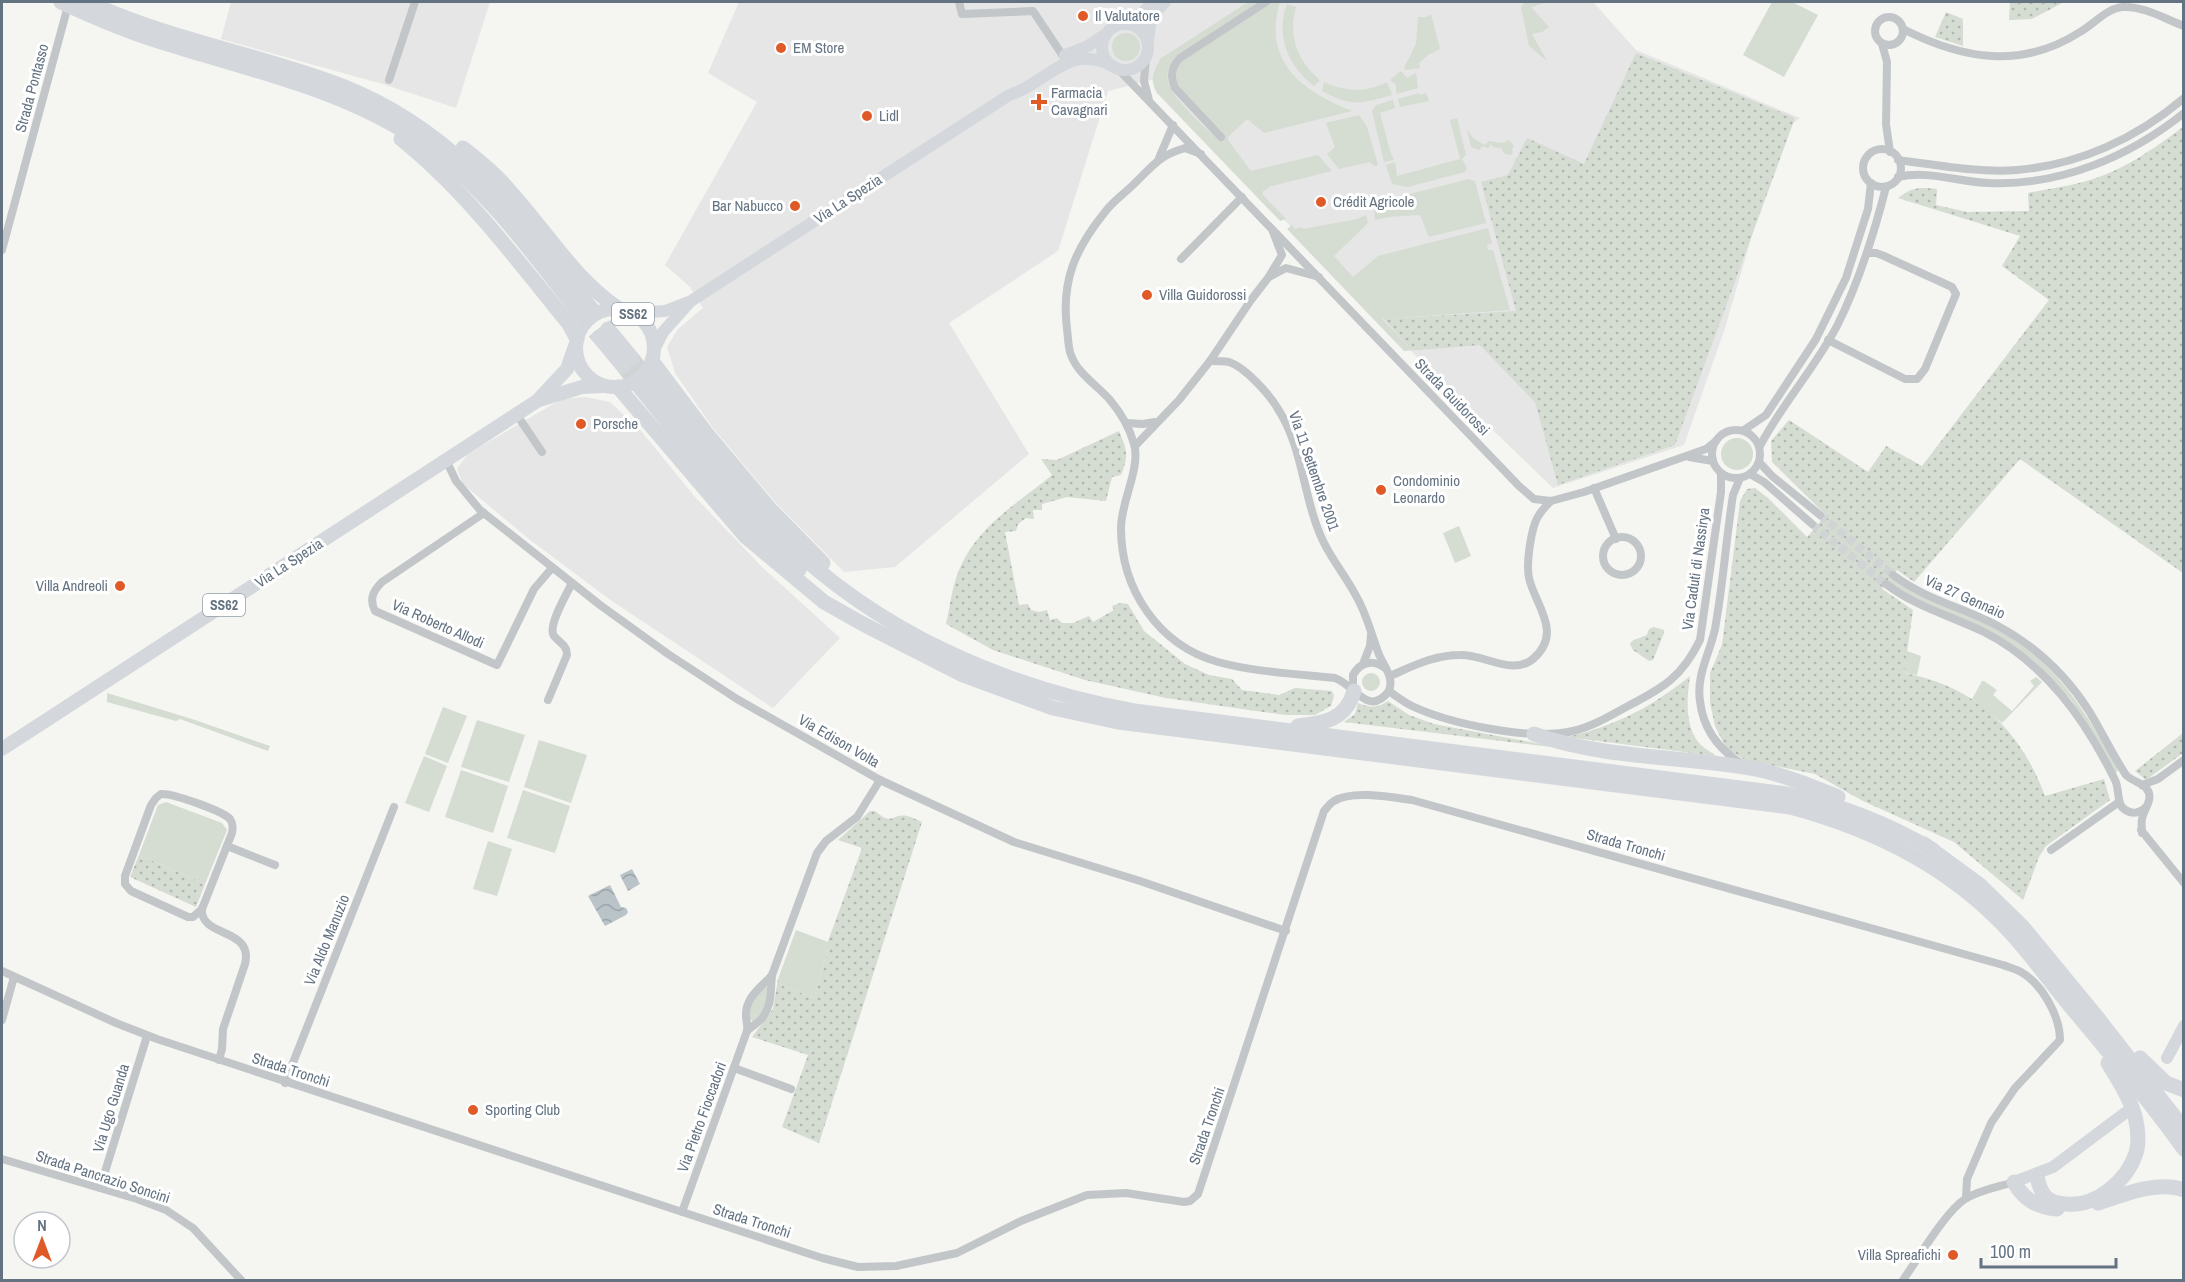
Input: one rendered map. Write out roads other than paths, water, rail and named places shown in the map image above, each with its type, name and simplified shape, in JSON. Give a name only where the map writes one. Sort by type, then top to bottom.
[{"type":"highway","points":[[61,2],[151,39],[342,92],[372,95],[412,115],[485,165],[509,189],[581,278],[603,298],[625,311]]},
{"type":"highway","points":[[88,2],[119,16],[342,92],[409,134],[456,170],[502,217],[585,310]]},
{"type":"highway","points":[[342,92],[423,157],[483,219],[569,324],[576,343]]},
{"type":"highway","points":[[604,333],[627,362]]},
{"type":"highway","points":[[653,355],[707,434],[770,509],[854,591],[863,604]]},
{"type":"highway","points":[[888,636],[858,616],[798,569],[769,541],[728,496],[645,385],[779,535],[816,568],[863,604],[939,648],[1020,683],[1105,706],[1193,719],[1787,794],[1826,802],[1863,815],[1933,850]]},
{"type":"highway","points":[[612,387],[745,536],[824,602],[963,675],[987,685],[1053,708],[1118,722],[1790,807],[1872,834],[1944,875],[1978,901],[2009,931],[2132,1079],[2184,1149]]},
{"type":"highway","points":[[1193,719],[1297,726],[1317,724],[1329,721],[1343,712],[1348,707],[1354,690]]},
{"type":"highway","points":[[1534,734],[1546,740],[1588,748],[1756,769],[1787,777],[1900,824],[1980,885],[2009,912],[2097,1017],[2184,1130]]},
{"type":"highway","points":[[2037,1175],[2039,1187],[2046,1198],[2054,1203],[2071,1204],[2097,1198],[2117,1184],[2129,1168],[2136,1152],[2136,1119],[2117,1078],[2075,1012]]},
{"type":"highway","points":[[2097,1017],[2125,1040],[2162,1079],[2171,1086],[2184,1090]]},
{"type":"highway","points":[[2014,1182],[2020,1193],[2036,1205],[2072,1210],[2136,1191],[2162,1187],[2184,1190]]},
{"type":"main road","name":"Via La Spezia","points":[[1006,97],[1022,82],[1063,56],[1088,46],[1109,31],[1142,14],[1152,2]]},
{"type":"main road","points":[[1109,31],[1102,50],[1106,59],[1115,67],[1127,70],[1136,67],[1146,57],[1151,17],[1165,2]]},
{"type":"main road","points":[[1122,24],[1137,27],[1144,34],[1148,43]]},
{"type":"main road","name":"Via La Spezia","points":[[2,749],[537,401],[567,369],[584,323],[594,315],[606,310],[665,311],[691,301],[1006,97],[1024,89],[1065,64],[1077,59],[1094,58],[1115,67]]},
{"type":"main road","name":"Via La Spezia","points":[[537,401],[582,387],[629,385],[639,379],[646,371],[663,332],[691,301]]},
{"type":"main road","name":"SS62","points":[[625,311],[641,319],[648,328],[653,338],[653,355]]},
{"type":"main road","points":[[576,343],[580,367],[587,376],[596,382],[612,387]]},
{"type":"main road","points":[[2167,1058],[2184,1026]]},
{"type":"main road","points":[[2014,1182],[2053,1167],[2126,1113]]},
{"type":"street","name":"Strada Pontasso","points":[[2,250],[69,2]]},
{"type":"street","points":[[389,80],[414,2]]},
{"type":"street","points":[[959,2],[962,15],[1034,11],[1063,56]]},
{"type":"street","points":[[1221,137],[1174,88],[1172,69],[1180,58],[1266,2]]},
{"type":"street","points":[[1890,152],[1886,124],[1887,61],[1882,44],[1875,38],[1874,33],[1879,21],[1891,17],[1899,21],[1903,29],[1948,48],[1988,56],[2010,57],[2050,49],[2081,32],[2107,13],[2121,7],[2139,8],[2184,27]]},
{"type":"street","points":[[1887,61],[1893,45],[1900,40],[1903,29]]},
{"type":"street","points":[[1882,44],[1893,45]]},
{"type":"street","points":[[1146,57],[1144,81],[1149,100]]},
{"type":"street","name":"Strada Guidorossi","points":[[1115,67],[1524,490],[1534,499],[1551,501]]},
{"type":"street","points":[[1877,150],[1890,152],[1899,160],[1962,169],[2017,170],[2078,158],[2104,149],[2139,130],[2184,98]]},
{"type":"street","points":[[1716,441],[1713,447],[1713,461],[1727,476],[1740,478],[1750,474],[1760,462],[1760,446],[1771,425],[1800,385],[1837,325],[1866,253],[1886,187],[1898,177],[1915,174],[1991,183],[2011,183],[2059,176],[2108,160],[2138,145],[2184,113]]},
{"type":"street","points":[[1886,124],[1877,150],[1867,157],[1863,168],[1864,174],[1871,183],[1886,187]]},
{"type":"street","points":[[1173,125],[1159,158],[1105,211],[1075,257],[1067,286],[1065,312],[1070,352],[1079,369],[1110,400],[1126,423],[1135,446],[1135,464],[1123,512],[1122,541],[1125,564],[1135,594],[1151,617],[1184,647],[1217,662],[1335,678],[1354,673]]},
{"type":"street","points":[[1159,158],[1185,148],[1201,154]]},
{"type":"street","points":[[1898,177],[1899,160]]},
{"type":"street","points":[[1390,676],[1436,657],[1473,656],[1509,666],[1524,665],[1534,658],[1544,643],[1547,633],[1546,623],[1532,589],[1528,562],[1536,520],[1551,501],[1706,449],[1728,431],[1744,430],[1766,415],[1816,339],[1846,278],[1868,209],[1871,183]]},
{"type":"street","points":[[1181,259],[1242,197]]},
{"type":"street","points":[[1135,446],[1179,400],[1210,361],[1268,278],[1282,255],[1272,228]]},
{"type":"street","points":[[1828,340],[1905,379],[1917,379],[1925,369],[1956,294],[1952,287],[1884,256],[1866,253]]},
{"type":"street","points":[[1268,278],[1286,268],[1319,278]]},
{"type":"street","points":[[1210,361],[1229,362],[1222,344]]},
{"type":"street","name":"Via 11 Settembre 2001","points":[[1229,362],[1262,388],[1280,411],[1293,440],[1313,518],[1324,544],[1356,594],[1372,629],[1377,650],[1385,668]]},
{"type":"street","points":[[516,415],[542,452]]},
{"type":"street","points":[[1126,423],[1156,422]]},
{"type":"street","points":[[1744,430],[1756,439],[1760,446]]},
{"type":"street","points":[[1685,456],[1713,461]]},
{"type":"street","name":"Via Edison Volta","points":[[446,460],[456,481],[484,513],[552,568],[668,654],[737,699],[880,780],[1014,842],[1140,881],[1286,932]]},
{"type":"street","points":[[1760,462],[1772,476],[1820,515]]},
{"type":"street","name":"Via Caduti di Nassirya","points":[[1389,691],[1411,705],[1440,717],[1534,734],[1574,731],[1598,722],[1659,689],[1689,662],[1700,640],[1721,472]]},
{"type":"street","points":[[1750,474],[1764,482],[1812,524]]},
{"type":"street","points":[[1740,478],[1732,498],[1716,622],[1701,679],[1699,698],[1706,724],[1718,744],[1736,760],[1756,769]]},
{"type":"street","points":[[1594,488],[1616,539]]},
{"type":"street","name":"Via Roberto Allodi","points":[[484,513],[382,582],[374,590],[371,598],[375,610],[497,665],[534,589],[552,568]]},
{"type":"street","points":[[1616,539],[1628,539],[1634,542],[1641,552],[1639,565],[1630,573],[1612,572],[1605,563],[1604,551],[1616,539]]},
{"type":"street","name":"Via 27 Gennaio","points":[[1893,575],[1929,597],[1996,625],[2027,644],[2045,659],[2074,691],[2089,712],[2124,771],[2131,780],[2140,784]]},
{"type":"street","points":[[548,700],[567,655],[564,645],[554,636],[552,624],[572,583]]},
{"type":"street","name":"Via 27 Gennaio","points":[[1886,584],[1920,606],[1995,638],[2035,666],[2074,711],[2115,780],[2119,798]]},
{"type":"street","points":[[1354,690],[1352,680],[1354,673],[1363,664],[1370,646],[1372,629]]},
{"type":"street","points":[[1335,678],[1354,690],[1362,699],[1380,700],[1389,691],[1390,676],[1385,668],[1372,662],[1363,664]]},
{"type":"street","points":[[2145,808],[2137,813],[2124,809],[2119,798],[2121,790],[2128,784],[2140,784],[2158,778],[2184,760]]},
{"type":"street","points":[[2142,833],[2142,820],[2149,801],[2149,792],[2158,778]]},
{"type":"street","name":"Via Pietro Fioccadori","points":[[747,1031],[760,1020],[769,1006],[772,995],[772,975],[819,849],[841,828],[856,818],[880,780]]},
{"type":"street","points":[[2140,784],[2149,792]]},
{"type":"street","points":[[188,917],[195,916],[202,908],[233,828],[226,815],[167,794],[159,795],[153,801],[125,876],[125,884],[131,891],[207,928],[215,929]]},
{"type":"street","name":"Strada Tronchi","points":[[2,971],[116,1023],[285,1083],[822,1258],[869,1268],[896,1266],[957,1252],[1021,1221],[1087,1195],[1126,1194],[1184,1202],[1190,1201],[1198,1194],[1324,811],[1332,801],[1343,797],[1375,795],[1443,807],[2022,972],[2037,986],[2057,1019],[2060,1040],[2015,1088],[1991,1123],[1966,1179],[1966,1198]]},
{"type":"street","points":[[2051,850],[2119,798]]},
{"type":"street","name":"Via Aldo Manuzio","points":[[285,1083],[394,807]]},
{"type":"street","points":[[2132,813],[2142,833],[2184,883]]},
{"type":"street","points":[[227,846],[275,865]]},
{"type":"street","points":[[202,908],[204,920],[215,929],[237,939],[243,945],[246,954],[245,964],[223,1029],[219,1060]]},
{"type":"street","name":"Via Pietro Fioccadori","points":[[682,1212],[747,1031],[746,1016],[749,1002],[754,992],[772,975]]},
{"type":"street","points":[[2,1020],[14,977]]},
{"type":"street","name":"Via Ugo Guanda","points":[[100,1188],[147,1035]]},
{"type":"street","points":[[734,1068],[791,1089]]},
{"type":"street","name":"Strada Pancrazio Soncini","points":[[2,1159],[157,1206],[176,1216],[200,1235],[241,1281]]},
{"type":"street","points":[[1903,1281],[1954,1208],[1966,1198],[2014,1182]]},
{"type":"water","points":[[632,869],[640,884],[628,891],[620,875]]},
{"type":"water","points":[[610,885],[621,907],[626,908],[628,912],[605,926],[588,896]]},
{"type":"tunnel","points":[[590,307],[608,329]]},
{"type":"tunnel","points":[[580,314],[599,337]]},
{"type":"tunnel","points":[[632,358],[650,381]]},
{"type":"tunnel","points":[[623,366],[641,389]]},
{"type":"tunnel","points":[[1820,515],[1893,575]]},
{"type":"tunnel","points":[[1812,524],[1886,584]]},
{"type":"place","name":"Il Valutatore","points":[[1083,16]]},
{"type":"place","name":"EM Store","points":[[781,48]]},
{"type":"place","name":"Farmacia Cavagnari","points":[[1039,102]]},
{"type":"place","name":"Lidl","points":[[867,116]]},
{"type":"place","name":"Crédit Agricole","points":[[1321,202]]},
{"type":"place","name":"Bar Nabucco","points":[[795,206]]},
{"type":"place","name":"Villa Guidorossi","points":[[1147,295]]},
{"type":"place","name":"Porsche","points":[[581,424]]},
{"type":"place","name":"Condominio Leonardo","points":[[1381,490]]},
{"type":"place","name":"Villa Andreoli","points":[[120,586]]},
{"type":"place","name":"Sporting Club","points":[[473,1110]]},
{"type":"place","name":"Villa Spreafichi","points":[[1953,1255]]}]
